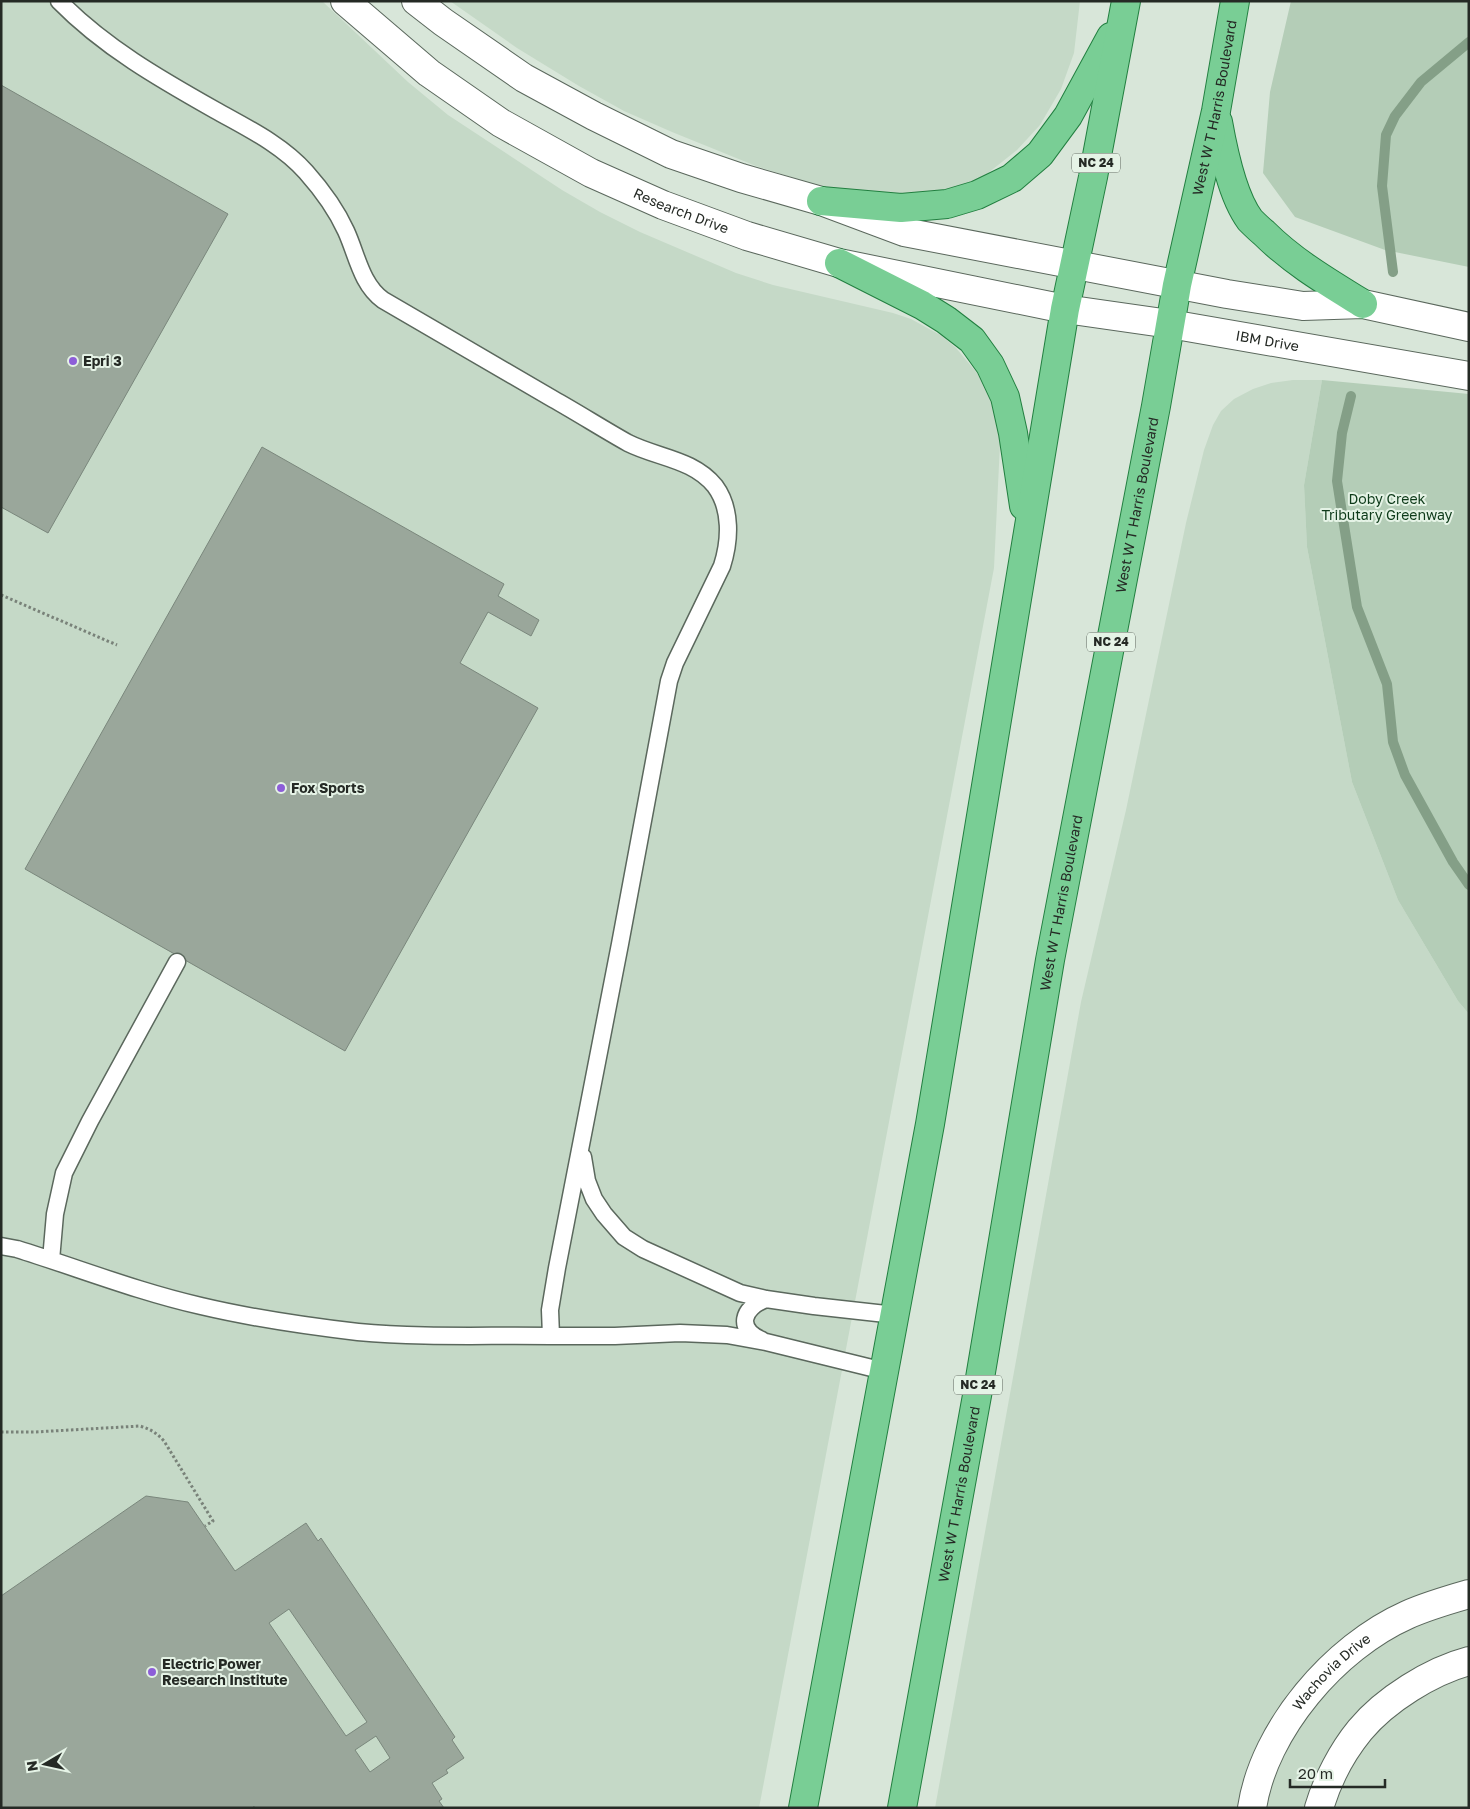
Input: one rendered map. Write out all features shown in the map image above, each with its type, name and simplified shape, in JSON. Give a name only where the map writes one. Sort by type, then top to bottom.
[{"type":"main road","name":"West W T Harris Boulevard","points":[[902,1808],[978,1390],[1050,960],[1156,406],[1177,285],[1216,111],[1235,1]]},
{"type":"main road","points":[[821,201],[900,208],[947,204],[978,195],[1012,178],[1040,154],[1068,116],[1124,9]]},
{"type":"main road","name":"NC 24","points":[[803,1808],[930,1124],[1065,309],[1093,177],[1124,9]]},
{"type":"main road","points":[[1216,111],[1224,157],[1237,194],[1250,219],[1279,248],[1317,276],[1364,304]]},
{"type":"main road","points":[[839,263],[922,305],[946,320],[972,340],[990,365],[1005,397],[1013,433],[1028,531]]},
{"type":"street","name":"Research Drive","points":[[345,1],[429,73],[501,123],[591,173],[663,205],[747,236],[839,263],[1065,309]]},
{"type":"street","points":[[416,1],[524,78],[594,116],[671,154],[741,178],[821,201],[904,232],[1074,263],[1177,285],[1303,306],[1364,304],[1469,327]]},
{"type":"street","name":"IBM Drive","points":[[1065,309],[1170,324],[1469,376]]},
{"type":"street","name":"Wachovia Drive","points":[[1252,1808],[1260,1777],[1278,1737],[1290,1717],[1324,1675],[1361,1643],[1406,1615],[1449,1599],[1469,1594]]},
{"type":"street","points":[[1319,1808],[1339,1762],[1360,1729],[1398,1696],[1423,1680],[1440,1670],[1469,1661]]},
{"type":"lane","points":[[60,1],[102,39],[136,64],[245,126],[289,155],[322,190],[337,212],[373,293],[629,443],[684,462],[706,477],[716,488],[722,502],[728,532],[727,550],[722,566],[675,663],[669,681],[556,1276],[550,1310],[550,1336]]},
{"type":"lane","points":[[51,1260],[55,1214],[64,1172],[177,962]]},
{"type":"lane","points":[[582,1144],[584,1168],[594,1198],[604,1214],[624,1237],[643,1250],[740,1293],[814,1306],[895,1315]]},
{"type":"lane","points":[[1,1246],[176,1300],[294,1323],[358,1332],[407,1335],[727,1335],[766,1342],[884,1371]]},
{"type":"lane","points":[[766,1299],[752,1305],[745,1316],[745,1323],[748,1329],[759,1339],[766,1342]]},
{"type":"path","points":[[1,595],[117,645]]},
{"type":"path","points":[[1,1432],[140,1426],[151,1430],[164,1441],[213,1521],[204,1526]]},
{"type":"shaded area","points":[[1,1],[322,1],[408,82],[448,115],[562,190],[640,232],[736,273],[773,285],[893,313],[911,319],[942,336],[956,348],[977,373],[986,388],[997,421],[1000,444],[994,568],[759,1808],[1,1808]]},
{"type":"shaded area","points":[[450,1],[1080,1],[1074,53],[1061,89],[1040,125],[1017,150],[983,177],[948,192],[914,197],[836,191],[756,166],[672,132],[624,111],[579,86],[517,48]]},
{"type":"shaded area","points":[[1293,380],[1322,380],[1304,485],[1307,547],[1352,782],[1398,900],[1458,1001],[1469,1014],[1469,1808],[935,1808],[1081,1002],[1126,810],[1186,523],[1204,450],[1213,425],[1221,411],[1234,399],[1253,389],[1271,383]]},
{"type":"green space","points":[[1291,1],[1469,1],[1469,267],[1385,250],[1295,217],[1263,173],[1270,92]]},
{"type":"green space","name":"Doby Creek Tributary Greenway","points":[[1322,380],[1469,394],[1469,1014],[1458,1001],[1398,900],[1352,782],[1307,547],[1304,485]]},
{"type":"building","name":"Epri 3","points":[[1,85],[228,214],[48,533],[1,507]]},
{"type":"building","name":"Fox Sports","points":[[262,447],[504,584],[498,596],[539,620],[531,636],[488,612],[460,663],[538,708],[345,1051],[25,869]]},
{"type":"building","name":"Electric Power Research Institute","points":[[146,1496],[188,1502],[235,1571],[306,1523],[318,1541],[321,1538],[455,1737],[452,1740],[464,1758],[446,1770],[448,1773],[432,1783],[442,1799],[439,1801],[444,1808],[255,1808],[254,1806],[252,1808],[1,1808],[1,1596]],"holes":[[[289,1609],[367,1722],[346,1736],[269,1623]],[[376,1736],[390,1758],[370,1772],[355,1750]]]},
{"type":"waterway","points":[[1393,272],[1382,186],[1386,135],[1395,116],[1421,82],[1469,42]]},
{"type":"waterway","points":[[1351,396],[1342,433],[1337,481],[1357,607],[1387,684],[1393,742],[1405,775],[1453,862],[1469,885]]},
{"type":"place","name":"Epri 3","points":[[73,361]]},
{"type":"place","name":"Fox Sports","points":[[281,788]]},
{"type":"place","name":"Electric Power Research Institute","points":[[152,1672]]}]
